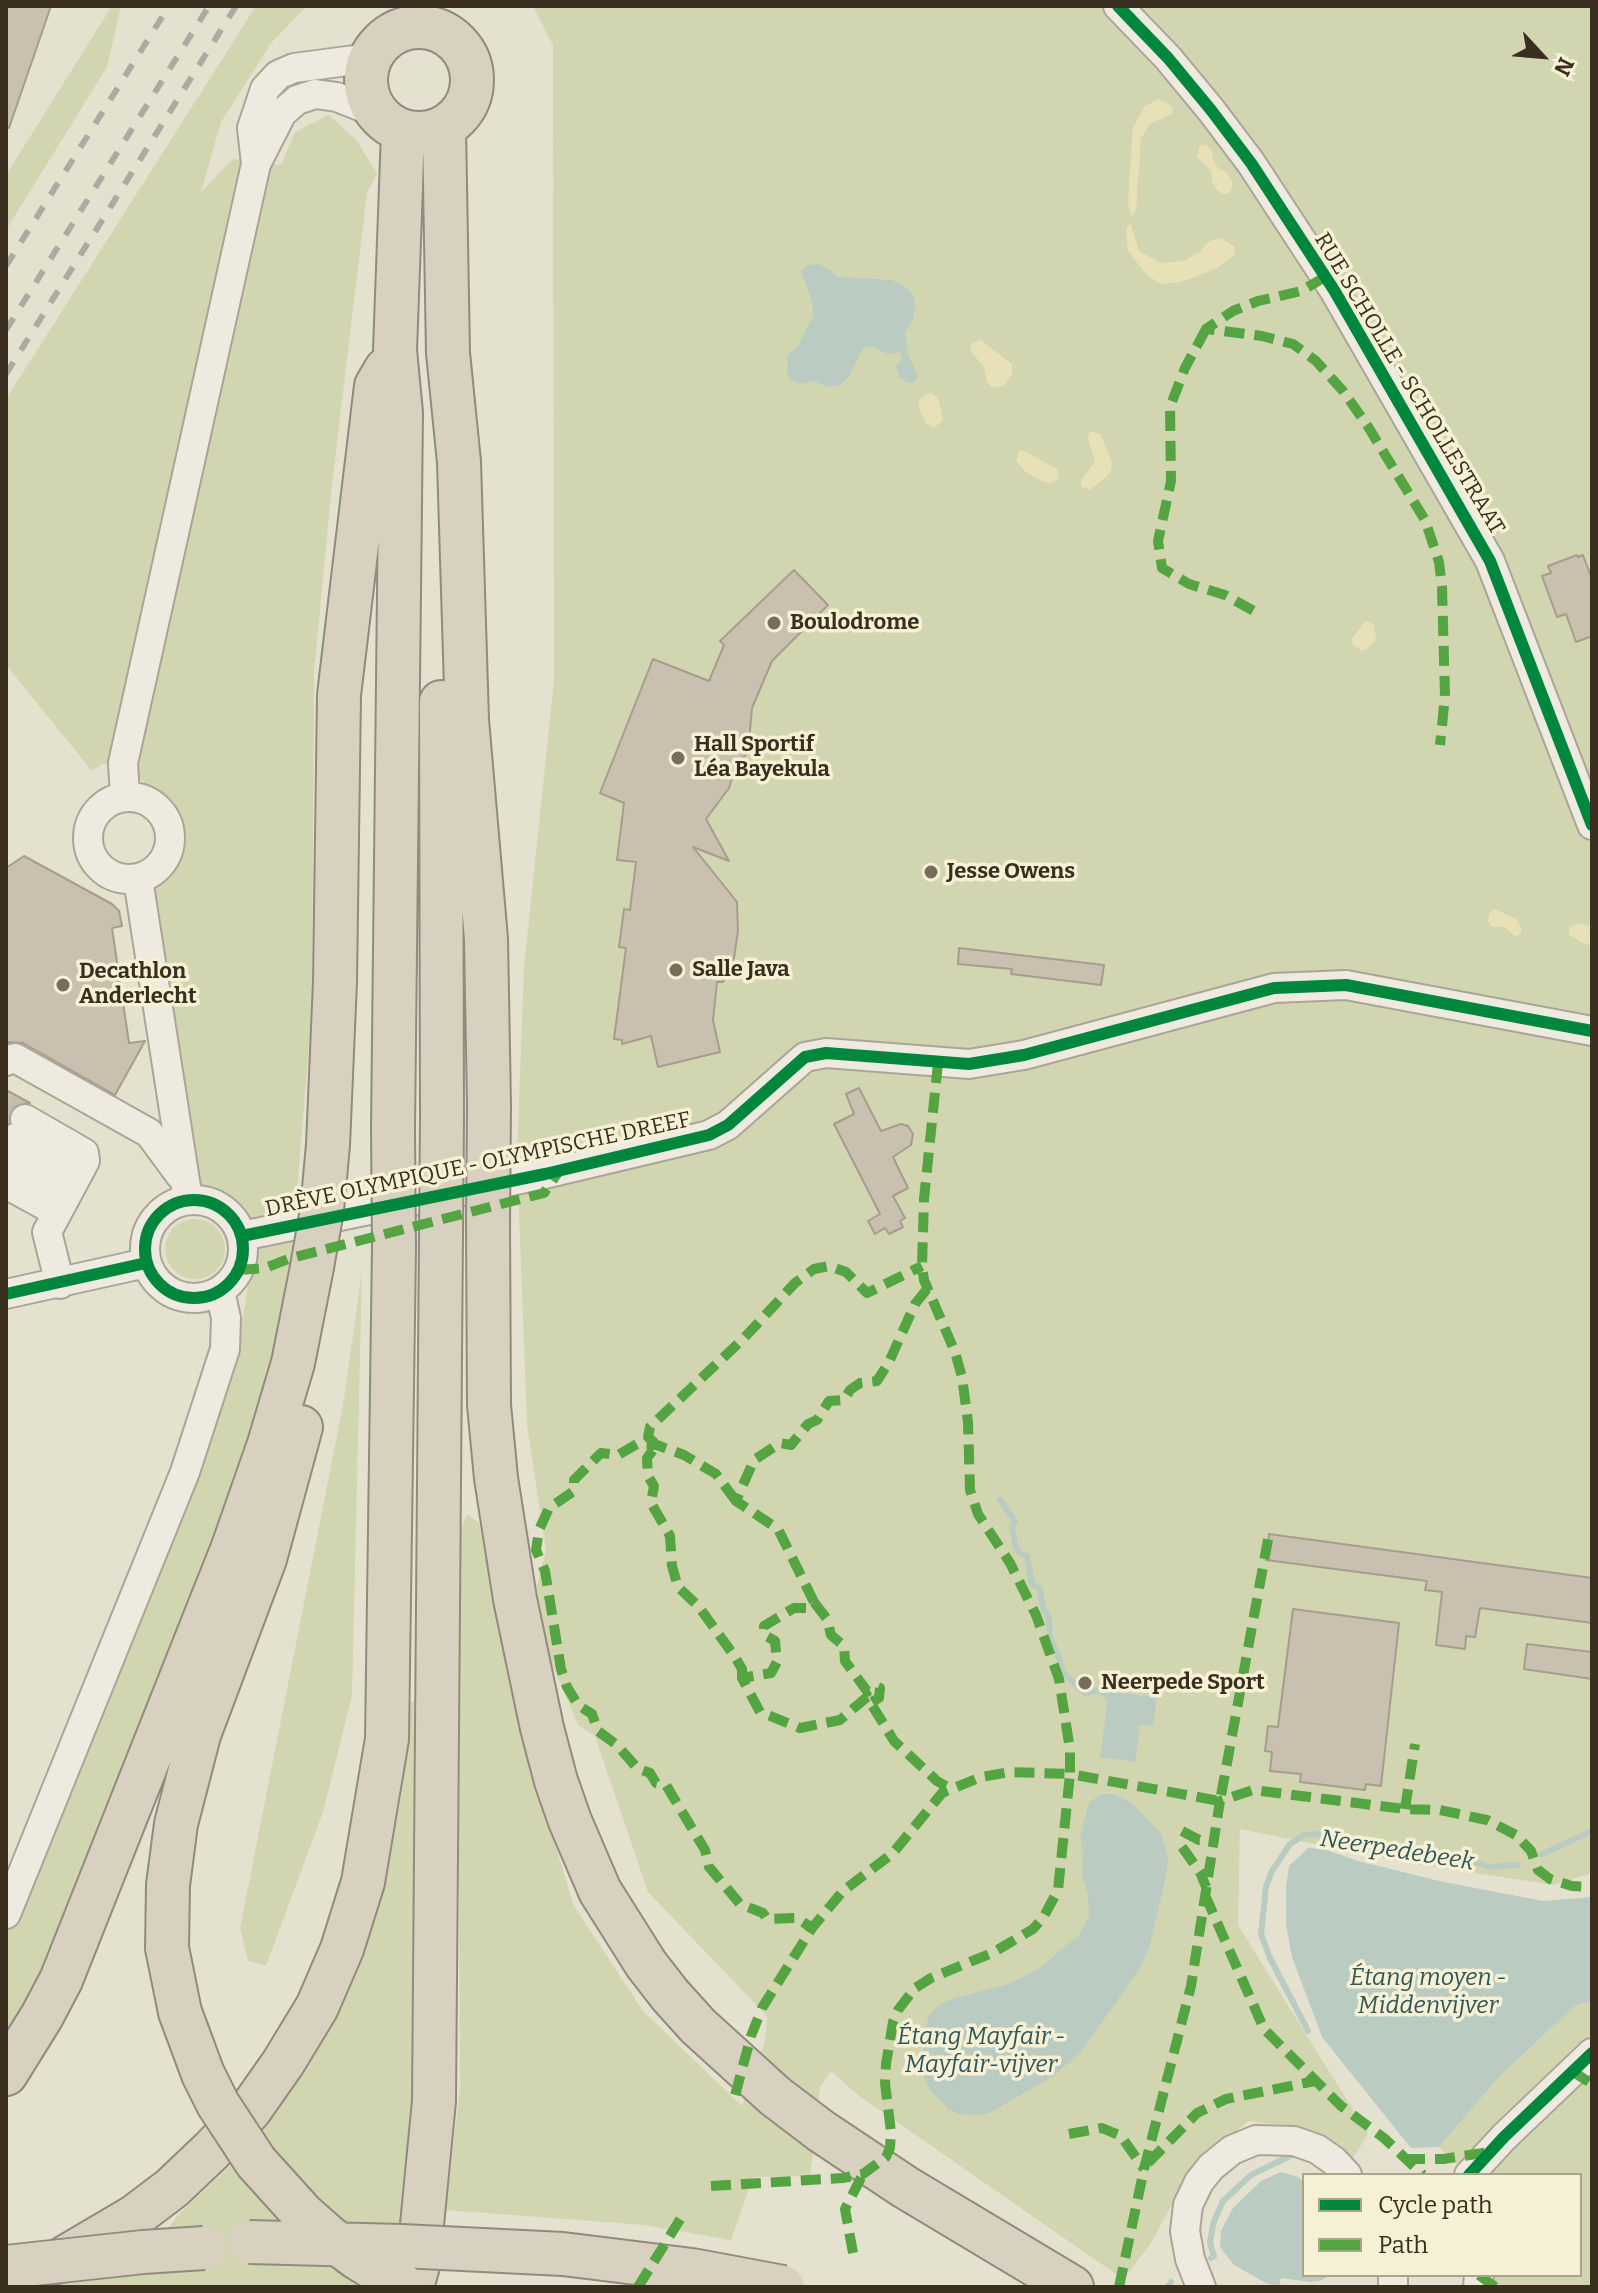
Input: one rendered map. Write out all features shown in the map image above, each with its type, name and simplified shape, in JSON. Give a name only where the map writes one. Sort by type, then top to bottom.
[{"type":"highway","points":[[427,18],[461,47],[470,64],[472,84],[468,102],[457,118],[444,127],[424,134],[390,122],[368,96],[366,76],[370,58],[378,46],[391,34],[427,18]]},
{"type":"highway","points":[[6,2287],[80,2251],[135,2216],[172,2188],[250,2110],[317,2007],[342,1949],[363,1882],[387,1739],[401,413],[395,350],[390,122]]},
{"type":"highway","points":[[444,127],[448,353],[459,462],[467,720],[486,939],[489,1405],[496,1478],[515,1599],[542,1728],[570,1821],[600,1891],[646,1964],[698,2026],[754,2078],[821,2131],[905,2187],[1072,2287]]},
{"type":"highway","points":[[395,350],[376,386],[358,548],[355,623],[355,981],[324,1264],[325,1325],[281,1507],[265,1559],[199,1735],[176,1824],[168,1885],[167,1948],[180,2012],[203,2074],[218,2104],[250,2153],[278,2188],[329,2237],[405,2287]]},
{"type":"highway","points":[[412,2287],[418,2266],[434,2101],[442,1117],[441,460],[448,353]]},
{"type":"highway","points":[[6,2074],[61,1980],[233,1547],[269,1444],[324,1264]]},
{"type":"highway","points":[[6,2246],[189,2232],[204,2232],[249,2242]]},
{"type":"highway","points":[[6,2267],[249,2242],[563,2254],[692,2270],[783,2287]]},
{"type":"street","name":"RUE SCHOLLE - SCHOLLESTRAAT","points":[[1118,6],[1168,58],[1211,110],[1251,163],[1334,290],[1490,561],[1584,775],[1592,825]]},
{"type":"street","points":[[256,164],[252,128],[265,89],[278,75],[294,68],[370,58]]},
{"type":"street","points":[[125,796],[123,763],[256,164],[282,113],[297,100],[315,94],[337,97],[390,122]]},
{"type":"street","points":[[125,796],[143,799],[158,808],[169,832],[165,858],[154,871],[138,879],[116,878],[98,866],[88,847],[88,829],[95,813],[125,796]]},
{"type":"street","points":[[6,1061],[15,1058],[149,1133],[185,1189],[221,1208],[234,1220],[242,1236],[243,1253],[239,1270],[220,1291],[192,1299],[177,1296],[158,1283],[146,1263],[144,1246],[148,1230],[158,1215],[185,1189],[138,879]]},
{"type":"street","name":"DRÈVE OLYMPIQUE - OLYMPISCHE DREEF","points":[[242,1236],[545,1174],[709,1135],[728,1125],[805,1057],[826,1053],[969,1064],[1024,1055],[1274,988],[1346,985],[1592,1031]]},
{"type":"street","points":[[15,1139],[68,1193]]},
{"type":"street","points":[[15,1139],[84,1153],[85,1161],[47,1232],[60,1284]]},
{"type":"street","points":[[6,1184],[68,1193]]},
{"type":"street","points":[[6,1294],[146,1263]]},
{"type":"street","points":[[6,1914],[185,1472],[225,1349],[226,1318],[220,1291]]},
{"type":"street","points":[[1471,2173],[1592,2053]]},
{"type":"street","points":[[1201,2287],[1190,2259],[1185,2231],[1188,2205],[1205,2175],[1232,2150],[1256,2140],[1294,2141],[1317,2149],[1345,2173]]},
{"type":"green space","points":[[112,6],[121,6],[107,67],[6,230],[6,175]]},
{"type":"green space","points":[[256,6],[307,6],[272,42],[221,122],[201,192],[233,159],[281,165],[295,132],[329,115],[357,141],[377,174],[367,193],[332,484],[314,672],[312,1008],[289,1289],[269,1379],[241,1469],[57,1938],[25,2005],[6,2036],[6,1875],[178,1450],[208,1349],[241,1328],[253,1257],[247,1225],[234,1206],[201,1188],[185,1124],[146,886],[165,869],[175,851],[178,828],[167,805],[137,776],[135,766],[102,764],[92,771],[6,665],[6,399]]},
{"type":"green space","points":[[533,6],[1592,6],[1592,1873],[1554,1885],[1409,1863],[1240,1829],[1238,1925],[1368,2134],[1351,2161],[1303,2128],[1248,2121],[1191,2170],[1149,2246],[1123,2279],[858,2095],[831,2071],[820,2087],[810,2176],[753,2177],[731,2240],[644,2225],[446,2210],[460,2088],[457,1542],[467,1514],[479,1523],[517,1720],[574,1906],[643,2011],[742,2106],[765,2041],[767,2016],[648,1892],[595,1736],[578,1725],[547,1652],[537,1586],[546,1550],[527,1425],[517,1157],[524,967],[554,680],[553,45]]},
{"type":"green space","points":[[195,1219],[216,1228],[225,1249],[216,1270],[195,1279],[174,1270],[165,1249],[174,1228]]},
{"type":"green space","points":[[362,1272],[352,1695],[323,1812],[266,1966],[248,1961],[240,1928],[343,1405]]},
{"type":"green space","points":[[417,1701],[414,2199],[397,2287],[57,2287],[156,2242],[182,2211],[229,2167],[278,2110],[325,2035],[359,1956],[386,1880],[402,1793],[407,1703]]},
{"type":"green space","points":[[1592,2001],[1592,2287],[1487,2287],[1492,2277],[1582,2277],[1582,2173],[1467,2173],[1439,2147],[1500,2076],[1576,2005]]},
{"type":"sand","points":[[1158,99],[1173,107],[1172,114],[1150,124],[1141,138],[1136,211],[1131,217],[1128,202],[1133,127],[1144,107]]},
{"type":"sand","points":[[1200,145],[1208,146],[1218,168],[1226,172],[1232,181],[1228,194],[1216,189],[1211,171],[1197,157]]},
{"type":"sand","points":[[1131,224],[1139,251],[1160,263],[1184,261],[1200,252],[1209,241],[1221,238],[1235,247],[1234,255],[1217,268],[1198,276],[1161,284],[1147,275],[1128,251],[1126,232]]},
{"type":"sand","points":[[981,340],[1012,364],[1012,375],[1003,386],[992,387],[987,382],[984,367],[970,350],[973,342]]},
{"type":"sand","points":[[930,393],[938,397],[943,420],[934,428],[926,423],[918,406],[920,399]]},
{"type":"sand","points":[[1091,431],[1101,434],[1112,463],[1106,477],[1089,490],[1081,486],[1081,480],[1095,462],[1087,436]]},
{"type":"sand","points":[[1019,451],[1057,469],[1059,478],[1051,483],[1044,482],[1026,472],[1016,461]]},
{"type":"sand","points":[[1366,621],[1374,625],[1376,639],[1362,651],[1353,645],[1352,638]]},
{"type":"sand","points":[[1494,909],[1517,919],[1522,931],[1519,935],[1515,936],[1504,927],[1492,927],[1488,921]]},
{"type":"sand","points":[[1578,923],[1592,927],[1592,946],[1569,934],[1569,928]]},
{"type":"water","points":[[818,264],[838,277],[892,280],[906,287],[914,298],[915,309],[912,322],[905,332],[908,355],[918,376],[914,382],[908,383],[899,377],[896,367],[902,359],[900,352],[888,354],[871,346],[863,348],[849,376],[840,385],[827,387],[814,381],[799,384],[790,380],[788,355],[798,346],[813,316],[812,301],[801,271],[806,266]]},
{"type":"water","points":[[1109,1691],[1157,1697],[1153,1726],[1140,1725],[1135,1762],[1100,1757]]},
{"type":"water","name":"Étang Mayfair - Mayfair-vijver","points":[[1101,1794],[1114,1794],[1132,1803],[1161,1833],[1168,1857],[1149,1948],[1138,1971],[1081,2052],[1053,2076],[991,2112],[959,2114],[948,2109],[930,2090],[923,2076],[923,2036],[929,2016],[938,2006],[954,1998],[1009,1984],[1037,1970],[1080,1934],[1089,1915],[1088,1895],[1082,1876],[1080,1836],[1089,1803]]},
{"type":"water","name":"Étang moyen - Middenvijver","points":[[1308,1848],[1324,1849],[1358,1861],[1439,1881],[1543,1901],[1592,1897],[1592,2001],[1576,2005],[1500,2076],[1439,2147],[1411,2148],[1322,2037],[1292,1957],[1286,1925],[1289,1866]]},
{"type":"water","points":[[1281,2172],[1302,2180],[1302,2277],[1327,2277],[1310,2282],[1281,2278],[1279,2287],[1234,2265],[1220,2247],[1221,2231],[1233,2208],[1261,2181]]},
{"type":"building","points":[[6,6],[51,6],[9,128],[6,128]]},
{"type":"building","points":[[1583,555],[1592,579],[1592,636],[1576,642],[1566,614],[1557,617],[1542,576],[1551,573],[1548,566]]},
{"type":"building","points":[[794,570],[828,605],[772,661],[752,708],[748,753],[736,764],[729,788],[706,819],[729,861],[693,847],[737,902],[738,931],[734,958],[723,982],[717,982],[713,1020],[720,1052],[658,1067],[651,1036],[622,1044],[622,1040],[614,1039],[626,948],[619,947],[624,909],[630,910],[636,862],[617,860],[624,803],[600,793],[653,659],[709,681],[724,645],[720,641]]},
{"type":"building","name":"Decathlon Anderlecht","points":[[24,856],[112,904],[119,911],[122,926],[112,928],[129,1043],[145,1041],[115,1095],[23,1043],[6,1042],[6,868]]},
{"type":"building","points":[[959,948],[1104,965],[1101,985],[1011,974],[1012,969],[958,964]]},
{"type":"building","points":[[859,1088],[881,1131],[901,1124],[908,1126],[913,1134],[911,1145],[893,1157],[908,1188],[893,1196],[905,1218],[900,1221],[903,1227],[889,1234],[885,1228],[875,1234],[868,1221],[880,1214],[834,1124],[854,1114],[846,1094]]},
{"type":"building","points":[[6,1090],[30,1103],[16,1105],[10,1111],[9,1123],[6,1124]]},
{"type":"building","points":[[1269,1534],[1592,1578],[1592,1623],[1480,1608],[1475,1637],[1466,1636],[1465,1649],[1436,1645],[1442,1592],[1425,1590],[1427,1581],[1266,1560]]},
{"type":"building","points":[[1293,1609],[1399,1623],[1381,1786],[1366,1784],[1365,1790],[1300,1782],[1301,1774],[1270,1771],[1272,1752],[1265,1751],[1268,1726],[1278,1727]]},
{"type":"building","points":[[1527,1644],[1592,1652],[1592,1679],[1524,1669]]},
{"type":"waterway","points":[[1000,1500],[1015,1521],[1012,1527],[1016,1547],[1027,1556],[1032,1584],[1040,1589],[1043,1608],[1049,1618],[1050,1638],[1063,1673],[1085,1693],[1099,1690],[1108,1697]]},
{"type":"waterway","name":"Neerpedebeek","points":[[1542,1854],[1592,1831]]},
{"type":"waterway","name":"Neerpedebeek","points":[[1308,2031],[1261,1934],[1266,1887],[1272,1871],[1290,1844],[1304,1835],[1315,1834],[1427,1856],[1456,1856],[1490,1867],[1518,1865]]},
{"type":"waterway","name":"Neerpedebeek","points":[[1211,2258],[1214,2256],[1210,2243],[1213,2224],[1223,2201],[1251,2175],[1294,2154]]},
{"type":"waterway","name":"Neerpedebeek","points":[[1167,2287],[1171,2282]]},
{"type":"tunnel","points":[[6,1108],[25,1119]]},
{"type":"railway","points":[[6,266],[169,6]]},
{"type":"railway","points":[[6,330],[209,6]]},
{"type":"railway","points":[[6,374],[236,6]]},
{"type":"marked path","points":[[1325,277],[1301,291],[1258,301],[1233,311],[1206,329],[1262,336],[1293,344],[1316,361],[1343,391],[1367,425],[1425,520],[1439,562],[1442,587],[1445,696],[1440,745]]},
{"type":"marked path","points":[[1206,329],[1185,368],[1170,407],[1171,481],[1158,541],[1162,568],[1189,584],[1225,595],[1261,615]]},
{"type":"marked path","points":[[938,1063],[924,1199],[924,1280],[955,1352],[962,1377],[968,1422],[970,1490],[978,1514],[1010,1563],[1036,1615],[1059,1679],[1070,1750],[1070,1774],[1220,1801],[1269,1534]]},
{"type":"marked path","points":[[239,1270],[265,1268],[288,1259],[544,1193],[559,1171]]},
{"type":"marked path","points":[[742,1678],[742,1669],[735,1657],[699,1607],[678,1587],[672,1566],[670,1536],[651,1503],[654,1486],[648,1476],[647,1458],[657,1445],[648,1437],[650,1427],[745,1337],[795,1283],[814,1269],[829,1266],[846,1272],[867,1293],[922,1266]]},
{"type":"marked path","points":[[927,1289],[915,1304],[877,1381],[860,1383],[850,1390],[844,1400],[829,1401],[817,1420],[808,1424],[791,1445],[780,1443],[754,1460],[736,1501],[778,1529],[814,1602],[808,1608],[794,1608],[764,1626],[764,1635],[775,1641],[777,1662],[771,1673],[742,1678],[760,1712],[800,1728],[840,1720],[867,1697],[894,1741],[937,1781],[953,1790]]},
{"type":"marked path","points":[[736,1501],[716,1474],[684,1455],[657,1445],[637,1444],[618,1455],[601,1453],[574,1480],[574,1491],[549,1508],[539,1530],[536,1550],[545,1571],[561,1669],[578,1705],[592,1714],[598,1731],[617,1745],[637,1768],[650,1773],[656,1783],[666,1785],[705,1850],[709,1867],[740,1904],[763,1913],[767,1919],[797,1918],[812,1928]]},
{"type":"marked path","points":[[814,1602],[827,1619],[831,1635],[844,1646],[845,1661],[867,1691],[875,1686],[880,1688],[879,1698],[872,1702]]},
{"type":"marked path","points":[[1405,1809],[1415,1744]]},
{"type":"marked path","points":[[711,2186],[843,2178],[863,2174],[886,2157],[891,2132],[886,2064],[898,2010],[915,1988],[931,1978],[994,1952],[1033,1929],[1043,1918],[1058,1890],[1070,1774],[1010,1772],[981,1777],[942,1793],[893,1853],[843,1891],[812,1928],[762,2008],[733,2103]]},
{"type":"marked path","points":[[1119,2287],[1144,2169],[1191,1986],[1220,1801],[1253,1790],[1405,1809],[1440,1810],[1487,1820],[1516,1835],[1531,1851],[1538,1870],[1550,1879],[1572,1886],[1592,1887]]},
{"type":"marked path","points":[[1182,1831],[1199,1840],[1214,1840]]},
{"type":"marked path","points":[[1182,1847],[1200,1872],[1206,1887]]},
{"type":"marked path","points":[[1205,1895],[1264,2029],[1341,2106],[1384,2138],[1421,2173]]},
{"type":"marked path","points":[[1572,2071],[1592,2084]]},
{"type":"marked path","points":[[1148,2163],[1197,2113],[1226,2099],[1315,2081]]},
{"type":"marked path","points":[[1069,2134],[1102,2128],[1121,2136],[1144,2169]]},
{"type":"marked path","points":[[1405,2159],[1443,2159],[1490,2152]]},
{"type":"marked path","points":[[853,2253],[845,2209],[863,2174]]},
{"type":"marked path","points":[[638,2287],[684,2213]]},
{"type":"marked path","points":[[1482,2277],[1495,2287]]},
{"type":"cycle path","points":[[1118,6],[1168,58],[1211,110],[1251,163],[1334,290],[1490,561],[1592,825]]},
{"type":"cycle path","points":[[242,1236],[545,1174],[709,1135],[728,1125],[805,1057],[826,1053],[969,1064],[1024,1055],[1274,988],[1346,985],[1592,1031]]},
{"type":"cycle path","points":[[194,1200],[213,1204],[229,1214],[239,1230],[243,1249],[239,1268],[229,1284],[213,1294],[194,1298],[175,1294],[159,1284],[149,1268],[145,1249],[149,1230],[159,1214],[175,1204],[194,1200]]},
{"type":"cycle path","points":[[6,1294],[146,1263]]},
{"type":"cycle path","points":[[1471,2173],[1592,2053]]},
{"type":"place","name":"Boulodrome","points":[[774,623]]},
{"type":"place","name":"Hall Sportif Léa Bayekula","points":[[678,758]]},
{"type":"place","name":"Jesse Owens","points":[[931,872]]},
{"type":"place","name":"Salle Java","points":[[676,970]]},
{"type":"place","name":"Decathlon Anderlecht","points":[[63,985]]},
{"type":"place","name":"Neerpede Sport","points":[[1085,1683]]}]
